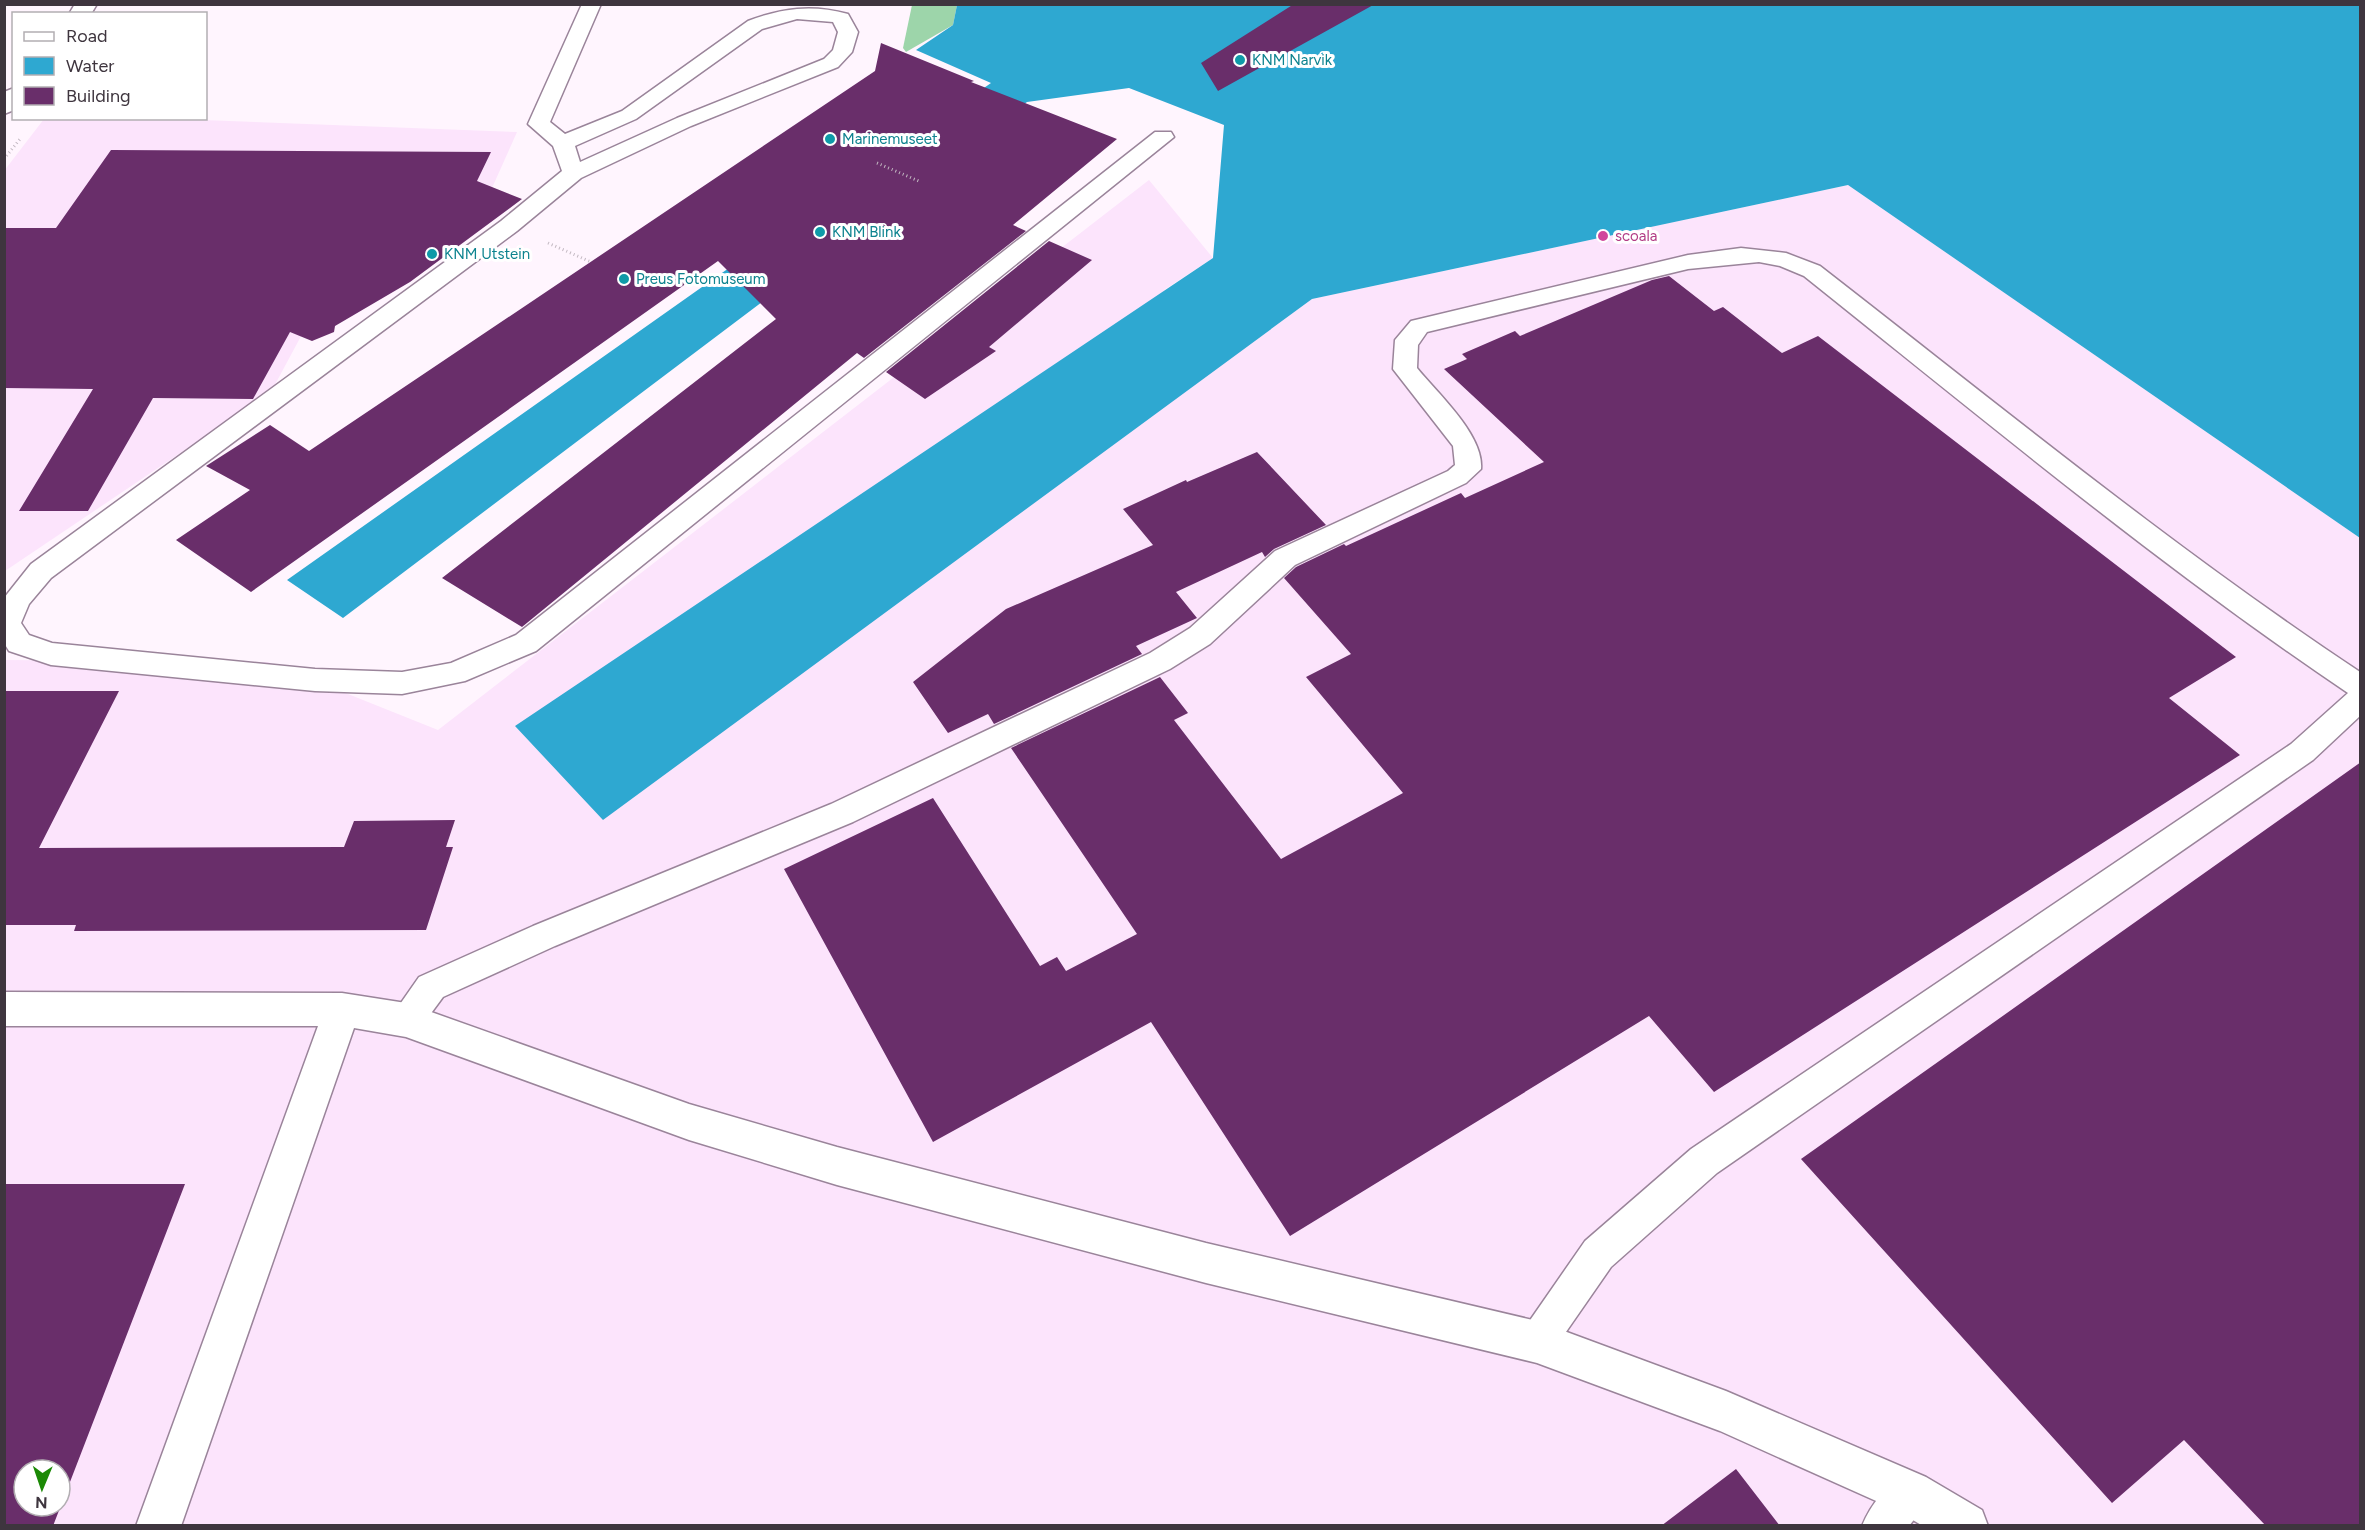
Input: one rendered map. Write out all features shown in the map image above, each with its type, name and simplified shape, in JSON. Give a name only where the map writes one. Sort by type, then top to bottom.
[{"type":"street","points":[[4,1010],[342,1010],[406,1020],[689,1122],[837,1166],[1206,1263],[1537,1342],[1726,1412],[1910,1493],[1966,1526]]},
{"type":"street","points":[[158,1526],[342,1010]]},
{"type":"lane","points":[[573,173],[563,143],[539,124],[591,4]]},
{"type":"lane","points":[[563,143],[629,115],[755,25],[775,17],[816,12],[841,18],[848,32],[842,52],[831,63],[684,122],[573,173],[509,226],[41,571],[18,599],[7,623],[19,643],[51,654],[315,680],[402,682],[455,673],[526,643],[1163,137]]},
{"type":"lane","points":[[406,1020],[431,987],[544,936],[842,813],[1160,661],[1200,636],[1285,558],[1457,477],[1468,469],[1469,457],[1465,444],[1405,369],[1403,354],[1409,335],[1419,326],[1689,262],[1759,255],[1786,260],[1812,271],[2118,512],[2278,632],[2361,686]]},
{"type":"lane","points":[[1537,1342],[1598,1254],[1704,1161],[2302,752],[2361,699]]},
{"type":"lane","points":[[1882,1526],[1910,1493]]},
{"type":"path","points":[[878,163],[921,182]]},
{"type":"shaded area","points":[[43,120],[202,120],[517,132],[492,188],[378,193],[271,392],[5,571],[4,171]]},
{"type":"shaded area","points":[[1149,180],[1213,258],[1164,290],[1248,346],[1312,299],[1848,185],[2360,538],[2360,1525],[5,1526],[5,660],[268,662],[438,730]]},
{"type":"green space","points":[[912,5],[957,5],[953,25],[906,52],[903,48]]},
{"type":"water","points":[[957,5],[2360,5],[2360,538],[1848,185],[1312,299],[603,820],[515,726],[1213,258],[1224,125],[1129,88],[1027,102],[343,618],[287,580],[991,83],[916,50],[953,25]]},
{"type":"building","name":"KNM Narvik","points":[[1294,4],[1375,4],[1218,91],[1201,63]]},
{"type":"building","points":[[881,43],[974,81],[971,82],[1117,139],[1013,225],[1026,231],[864,358],[857,353],[522,627],[442,578],[776,319],[718,261],[251,592],[176,540],[250,490],[206,466],[270,425],[309,451],[875,71]]},
{"type":"building","points":[[111,150],[491,152],[477,181],[522,199],[410,282],[335,326],[334,332],[312,341],[290,332],[253,399],[153,398],[88,511],[19,511],[93,389],[4,388],[4,228],[56,228]]},
{"type":"building","points":[[1049,241],[1092,260],[989,347],[996,351],[925,399],[886,372]]},
{"type":"building","points":[[1669,276],[1714,311],[1723,307],[1782,353],[1818,336],[2236,657],[2169,698],[2240,755],[1714,1092],[1649,1016],[1290,1236],[1151,1022],[933,1142],[784,869],[933,798],[1040,966],[1057,957],[1066,971],[1137,934],[1011,748],[1160,677],[1188,713],[1174,720],[1281,859],[1403,793],[1306,677],[1351,654],[1284,578],[1296,567],[1344,544],[1346,546],[1461,493],[1465,498],[1544,462],[1444,369],[1467,359],[1462,354],[1515,331],[1520,336],[1652,280]]},
{"type":"building","points":[[1257,452],[1326,525],[1274,549],[1265,557],[1262,552],[1176,592],[1197,618],[1136,646],[1142,654],[994,724],[988,714],[948,733],[913,682],[1006,609],[1153,545],[1123,509],[1186,480],[1187,482]]},
{"type":"building","points":[[4,691],[119,691],[39,848],[344,847],[354,821],[455,820],[446,847],[453,847],[426,930],[74,931],[76,925],[4,925]]},
{"type":"building","points":[[2361,762],[2361,1526],[2266,1526],[2184,1440],[2112,1503],[1801,1159]]},
{"type":"building","points":[[4,1184],[185,1184],[72,1477],[72,1458],[12,1458],[12,1518],[56,1518],[53,1526],[4,1526]]},
{"type":"building","points":[[1736,1469],[1780,1526],[1661,1526]]},
{"type":"place","name":"KNM Narvik","points":[[1240,60]]},
{"type":"place","name":"Marinemuseet","points":[[830,139]]},
{"type":"place","name":"KNM Blink","points":[[820,232]]},
{"type":"place","name":"scoala","points":[[1603,236]]},
{"type":"place","name":"KNM Utstein","points":[[432,254]]},
{"type":"place","name":"Preus Fotomuseum","points":[[624,279]]}]
